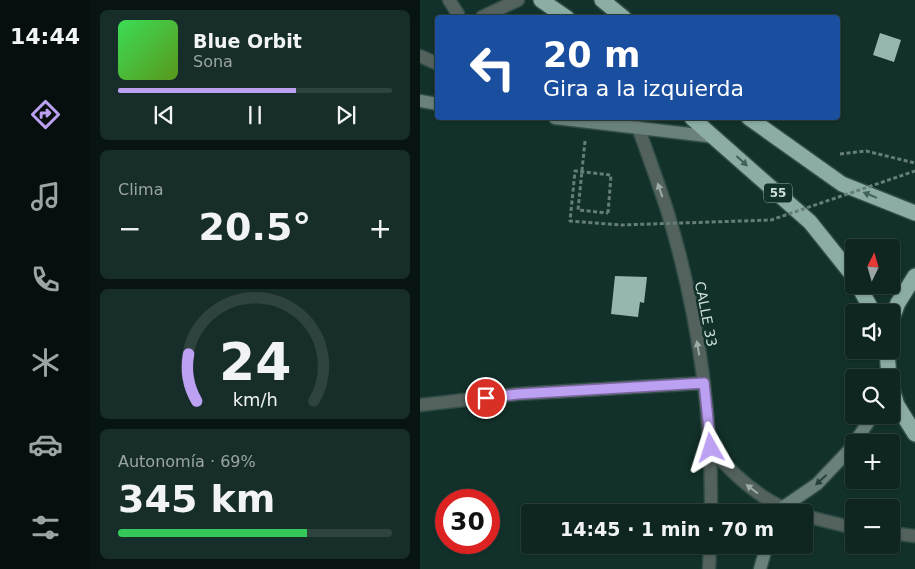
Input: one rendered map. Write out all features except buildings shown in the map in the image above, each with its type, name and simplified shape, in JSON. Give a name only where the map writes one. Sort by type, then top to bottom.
[{"type":"highway","points":[[602,0],[620,15]]},
{"type":"highway","points":[[548,7],[562,15]]},
{"type":"highway","name":"55","points":[[694,120],[810,222],[845,267]]},
{"type":"highway","points":[[752,120],[814,166],[842,184],[915,213]]},
{"type":"highway","points":[[898,304],[915,276]]},
{"type":"highway","points":[[900,410],[915,434]]},
{"type":"street","points":[[450,0],[458,14]]},
{"type":"street","points":[[486,15],[518,0]]},
{"type":"street","points":[[420,56],[435,63]]},
{"type":"street","points":[[420,102],[435,104]]},
{"type":"street","points":[[577,120],[715,137]]},
{"type":"street","name":"CALLE 33","points":[[638,128],[667,210],[689,296],[704,383],[711,448],[711,504]]},
{"type":"street","points":[[420,405],[518,394],[704,383]]},
{"type":"street","points":[[711,448],[730,471],[772,504]]},
{"type":"street","points":[[789,504],[817,484],[845,454]]},
{"type":"street","points":[[813,518],[845,526]]},
{"type":"street","points":[[900,535],[915,536]]},
{"type":"street","points":[[709,569],[710,554]]},
{"type":"street","points":[[760,569],[764,554]]},
{"type":"path","points":[[588,121],[578,210],[608,213],[610,175],[575,171],[570,221],[621,225],[771,220],[915,172]]},
{"type":"path","points":[[814,166],[832,156],[866,151],[915,163]]},
{"type":"route","points":[[486,398],[518,394],[704,383],[711,448]]}]
